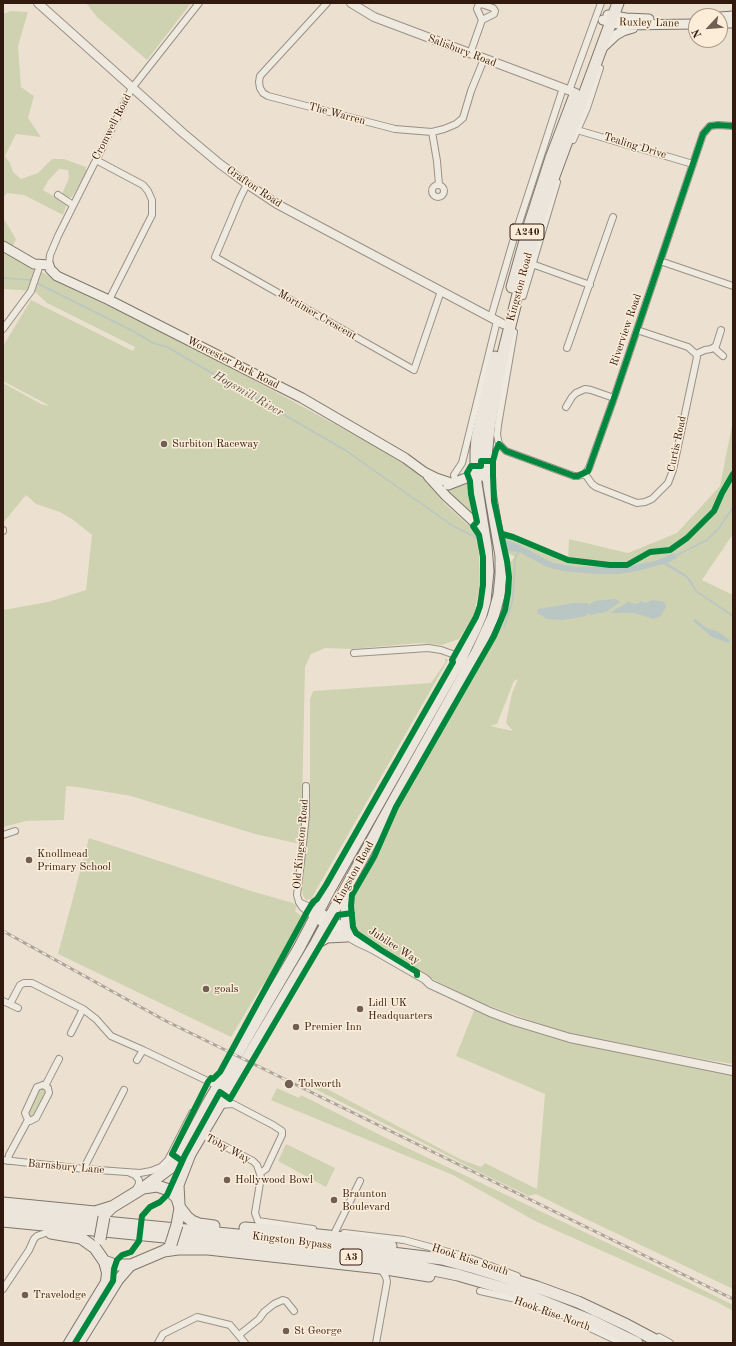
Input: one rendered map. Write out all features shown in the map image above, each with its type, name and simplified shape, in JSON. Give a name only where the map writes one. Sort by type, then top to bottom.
[{"type":"highway","name":"Kingston Road","points":[[322,918],[350,881],[485,637],[493,617],[499,595],[501,556],[486,457],[491,415],[503,354],[517,296],[547,195],[600,51],[610,3]]},
{"type":"highway","name":"Kingston Road","points":[[481,518],[476,474],[477,438],[497,321],[551,158],[569,91],[608,18],[618,3]]},
{"type":"highway","name":"A240","points":[[481,518],[485,539]]},
{"type":"highway","name":"Kingston Road","points":[[179,1206],[178,1184],[190,1154],[316,943],[322,918],[475,629],[485,601],[488,571],[485,539]]},
{"type":"highway","points":[[316,943],[327,938],[348,934],[346,907],[350,881]]},
{"type":"highway","points":[[102,1258],[99,1250],[105,1214],[112,1207],[138,1191],[176,1162],[218,1086],[299,948],[322,918]]},
{"type":"highway","points":[[138,1191],[157,1186],[165,1188],[174,1194],[179,1206],[187,1217],[199,1224],[273,1230],[364,1241],[442,1259]]},
{"type":"highway","points":[[3,1203],[95,1212],[112,1207]]},
{"type":"highway","name":"A240","points":[[167,1248],[177,1225],[179,1206]]},
{"type":"highway","name":"Kingston Bypass","points":[[3,1212],[268,1238],[442,1259],[537,1287],[578,1302],[632,1327],[661,1343]]},
{"type":"highway","name":"Kingston Bypass","points":[[3,1221],[378,1260],[458,1275],[530,1296],[561,1308],[637,1343]]},
{"type":"highway","points":[[3,1228],[48,1232],[81,1238],[95,1248],[102,1258],[115,1265],[132,1266],[167,1248],[208,1249],[380,1268],[504,1288]]},
{"type":"main road","name":"Ruxley Lane","points":[[608,18],[642,19],[688,17]]},
{"type":"main road","name":"Ruxley Lane","points":[[608,18],[621,25],[688,24]]},
{"type":"main road","points":[[600,51],[624,31],[642,25]]},
{"type":"main road","points":[[3,246],[30,263],[42,268]]},
{"type":"main road","name":"Worcester Park Road","points":[[42,268],[50,269],[57,276],[109,300],[302,398],[405,458],[424,472]]},
{"type":"main road","points":[[424,472],[436,478],[453,482]]},
{"type":"main road","points":[[424,472],[444,495],[479,527],[485,539]]},
{"type":"main road","points":[[444,495],[445,488],[453,482],[481,473],[489,482],[487,511],[485,516],[481,518],[468,516]]},
{"type":"main road","points":[[69,1343],[106,1282],[107,1274],[102,1258]]},
{"type":"main road","points":[[79,1343],[118,1280],[132,1266]]},
{"type":"street","name":"Grafton Road","points":[[38,3],[132,88],[220,164],[247,184],[277,204],[497,321]]},
{"type":"street","name":"Cromwell Road","points":[[3,329],[31,291],[132,88],[199,3]]},
{"type":"street","name":"The Warren","points":[[327,3],[260,76],[260,88],[268,96],[395,129],[432,132],[456,124],[463,118],[471,91],[484,59]]},
{"type":"street","name":"Salisbury Road","points":[[351,3],[374,17],[569,91]]},
{"type":"street","points":[[569,91],[601,3]]},
{"type":"street","points":[[470,54],[482,20]]},
{"type":"street","name":"Kingston Road","points":[[585,474],[574,476],[506,451],[499,444],[497,434],[507,366],[518,312],[558,180],[587,108],[609,42]]},
{"type":"street","name":"Riverview Road","points":[[585,474],[589,468],[614,398],[705,131],[710,126],[714,125],[733,126]]},
{"type":"street","name":"Tealing Drive","points":[[577,130],[693,164]]},
{"type":"street","points":[[432,132],[439,185]]},
{"type":"street","points":[[96,160],[142,185],[148,191],[152,200],[152,215],[109,300]]},
{"type":"street","points":[[210,262],[215,257],[247,184]]},
{"type":"street","points":[[58,195],[73,205]]},
{"type":"street","points":[[567,348],[613,217]]},
{"type":"street","name":"Mortimer Crescent","points":[[215,257],[415,374],[441,291]]},
{"type":"street","points":[[660,261],[733,286]]},
{"type":"street","points":[[532,264],[590,285]]},
{"type":"street","points":[[453,482],[454,475],[462,463],[497,321]]},
{"type":"street","points":[[637,330],[688,347],[696,354],[714,348],[717,344],[721,330]]},
{"type":"street","points":[[714,348],[723,356]]},
{"type":"street","name":"Curtis Road","points":[[585,474],[596,487],[637,503],[652,499],[668,483],[673,470],[697,357],[696,354]]},
{"type":"street","points":[[566,407],[576,393],[585,389],[614,398]]},
{"type":"street","points":[[354,653],[428,648],[441,650],[461,658]]},
{"type":"street","name":"Old Kingston Road","points":[[306,786],[306,815],[297,892],[298,902],[322,918]]},
{"type":"street","points":[[3,834],[15,832]]},
{"type":"street","name":"Jubilee Way","points":[[322,918],[371,948],[425,979],[435,983],[441,989],[490,1012],[514,1021],[570,1038],[733,1070]]},
{"type":"street","points":[[10,1004],[20,985],[29,982],[83,1009],[96,1019],[111,1036],[218,1086]]},
{"type":"street","points":[[3,1001],[18,1008]]},
{"type":"street","points":[[70,1033],[83,1009]]},
{"type":"street","points":[[137,1060],[142,1050]]},
{"type":"street","points":[[45,1086],[59,1059]]},
{"type":"street","points":[[28,1120],[25,1113],[37,1087],[45,1086]]},
{"type":"street","points":[[28,1120],[36,1118],[49,1093],[48,1088],[45,1086]]},
{"type":"street","points":[[85,1169],[86,1164],[124,1090]]},
{"type":"street","points":[[218,1106],[233,1104],[280,1129],[282,1135],[266,1169],[260,1173]]},
{"type":"street","name":"Barnsbury Lane","points":[[6,1161],[140,1173],[151,1171],[165,1164],[172,1154],[192,1113]]},
{"type":"street","points":[[6,1161],[28,1120]]},
{"type":"street","name":"Toby Way","points":[[201,1134],[253,1161],[257,1165],[260,1173],[260,1182],[255,1213],[258,1220]]},
{"type":"street","points":[[129,1172],[135,1175],[139,1182],[138,1191]]},
{"type":"street","points":[[335,1232],[360,1181]]},
{"type":"street","points":[[248,1229],[258,1220]]},
{"type":"street","name":"Hook Rise South","points":[[258,1220],[335,1232],[404,1240],[467,1257],[560,1290],[639,1326],[670,1343]]},
{"type":"street","points":[[3,1289],[29,1250],[34,1239],[37,1236],[48,1232]]},
{"type":"street","points":[[376,1343],[387,1282],[384,1272],[380,1268]]},
{"type":"street","name":"Hook Rise North","points":[[480,1291],[516,1299],[558,1313],[622,1343]]},
{"type":"street","points":[[239,1336],[274,1304],[283,1300],[286,1301],[294,1311]]},
{"type":"street","points":[[158,1343],[163,1334],[197,1317],[230,1325],[245,1343]]},
{"type":"green space","points":[[86,3],[191,3],[147,60],[97,17]]},
{"type":"green space","points":[[11,11],[28,12],[18,46],[21,87],[34,96],[28,118],[41,137],[16,134],[5,156],[10,163],[13,172],[21,179],[38,173],[52,159],[64,159],[86,167],[86,173],[72,197],[67,198],[62,194],[69,178],[68,170],[59,169],[48,181],[43,190],[67,204],[63,215],[24,195],[7,193],[3,198],[3,14]]},
{"type":"green space","points":[[4,219],[16,239],[12,248],[3,242]]},
{"type":"green space","points":[[3,249],[62,284],[184,342],[386,452],[421,476],[445,504],[475,531],[479,556],[480,584],[474,615],[459,639],[442,645],[420,643],[352,649],[325,648],[311,654],[305,667],[300,844],[255,834],[131,796],[66,786],[64,820],[26,821],[3,827],[3,610],[48,602],[86,590],[92,535],[72,519],[60,512],[36,504],[26,495],[3,523],[3,383],[41,404],[50,406],[3,381],[3,346],[31,300],[133,351],[135,347],[47,303],[34,291],[3,289]]},
{"type":"green space","points":[[733,420],[733,534],[702,580],[733,595],[733,1064],[565,1033],[473,1000],[418,971],[360,934],[355,928],[353,906],[356,890],[375,858],[393,817],[491,646],[504,619],[510,593],[509,563],[515,557],[508,553],[503,530],[568,559],[569,539],[628,553],[677,533],[720,486]],"holes":[[[518,679],[512,693],[506,723],[513,731],[490,726],[497,724],[514,681]]]},
{"type":"green space","points":[[466,482],[468,486],[472,513],[464,509],[448,491],[450,487]]},
{"type":"green space","points":[[445,658],[448,660],[311,899],[306,900],[303,896],[302,889],[310,794],[310,699],[313,691],[431,683],[445,663]]},
{"type":"green space","points":[[89,838],[251,891],[293,903],[297,906],[295,911],[301,916],[268,978],[231,1037],[58,954]]},
{"type":"green space","points":[[475,1008],[521,1027],[733,1075],[733,1289],[536,1194],[529,1196],[309,1086],[310,1080],[460,1159],[481,1167],[485,1163],[537,1189],[545,1094],[456,1056]]},
{"type":"green space","points":[[40,1088],[43,1088],[46,1094],[34,1117],[29,1118],[27,1116]]},
{"type":"green space","points":[[277,1088],[299,1098],[301,1095],[384,1137],[656,1266],[733,1305],[733,1311],[717,1302],[535,1221],[453,1175],[273,1101],[271,1100]]},
{"type":"green space","points":[[286,1144],[335,1168],[326,1187],[278,1161]]},
{"type":"shaded area","points":[[506,540],[515,543],[553,563],[576,567],[625,567],[655,561],[674,553],[677,558],[667,563],[685,574],[690,579],[697,591],[733,615],[733,617],[696,592],[684,576],[663,564],[638,571],[618,574],[562,571],[547,567],[519,552],[508,551]]},
{"type":"shaded area","points":[[615,599],[620,602],[606,612],[590,615],[588,613],[586,616],[563,620],[547,619],[537,613],[538,609],[574,603],[587,603],[589,605],[595,601]]},
{"type":"shaded area","points":[[653,600],[665,603],[666,607],[661,616],[653,619],[632,613],[610,613],[629,601],[637,604],[641,601],[645,603]]},
{"type":"shaded area","points":[[695,619],[708,629],[717,631],[730,640],[729,643],[712,637],[693,621]]},
{"type":"waterway","name":"Hogsmill River","points":[[3,278],[32,280]]},
{"type":"waterway","name":"Hogsmill River","points":[[35,282],[133,331],[153,343],[167,347],[345,450],[453,526],[479,539]]},
{"type":"waterway","name":"Hogsmill River","points":[[675,556],[707,540],[719,528],[733,507]]},
{"type":"waterway","points":[[504,628],[513,599],[515,559],[518,552]]},
{"type":"railway","points":[[3,931],[166,1021],[733,1299]]},
{"type":"cycle path","points":[[417,975],[417,972],[356,933],[353,927],[351,906],[352,895],[374,857],[396,807],[494,636],[505,610],[509,577],[494,501],[493,461],[496,450],[499,444],[506,451],[574,476],[578,476],[588,471],[703,134],[710,126],[733,126]]},
{"type":"cycle path","points":[[182,1161],[172,1154],[208,1082],[220,1072],[307,912],[326,885],[453,662],[452,660],[476,617],[480,606],[483,585],[483,557],[479,535],[473,526],[477,522],[471,494],[470,481],[467,473],[471,466],[481,466],[481,461],[493,461]]},
{"type":"cycle path","points":[[502,534],[513,537],[568,560],[610,565],[627,565],[650,552],[670,550],[687,538],[714,511],[733,474]]},
{"type":"cycle path","points":[[75,1343],[113,1281],[114,1269],[117,1260],[122,1255],[131,1252],[139,1241],[142,1216],[150,1207],[160,1202],[167,1195],[185,1155],[220,1092],[230,1099],[338,915],[352,913]]},
{"type":"place","name":"Surbiton Raceway","points":[[164,444]]},
{"type":"place","name":"Knollmead Primary School","points":[[29,860]]},
{"type":"place","name":"goals","points":[[206,989]]},
{"type":"place","name":"Lidl UK Headquarters","points":[[360,1009]]},
{"type":"place","name":"Premier Inn","points":[[296,1027]]},
{"type":"place","name":"Tolworth","points":[[289,1084]]},
{"type":"place","name":"Hollywood Bowl","points":[[227,1180]]},
{"type":"place","name":"Braunton Boulevard","points":[[334,1200]]},
{"type":"place","name":"Travelodge","points":[[25,1295]]},
{"type":"place","name":"St George","points":[[286,1331]]}]
